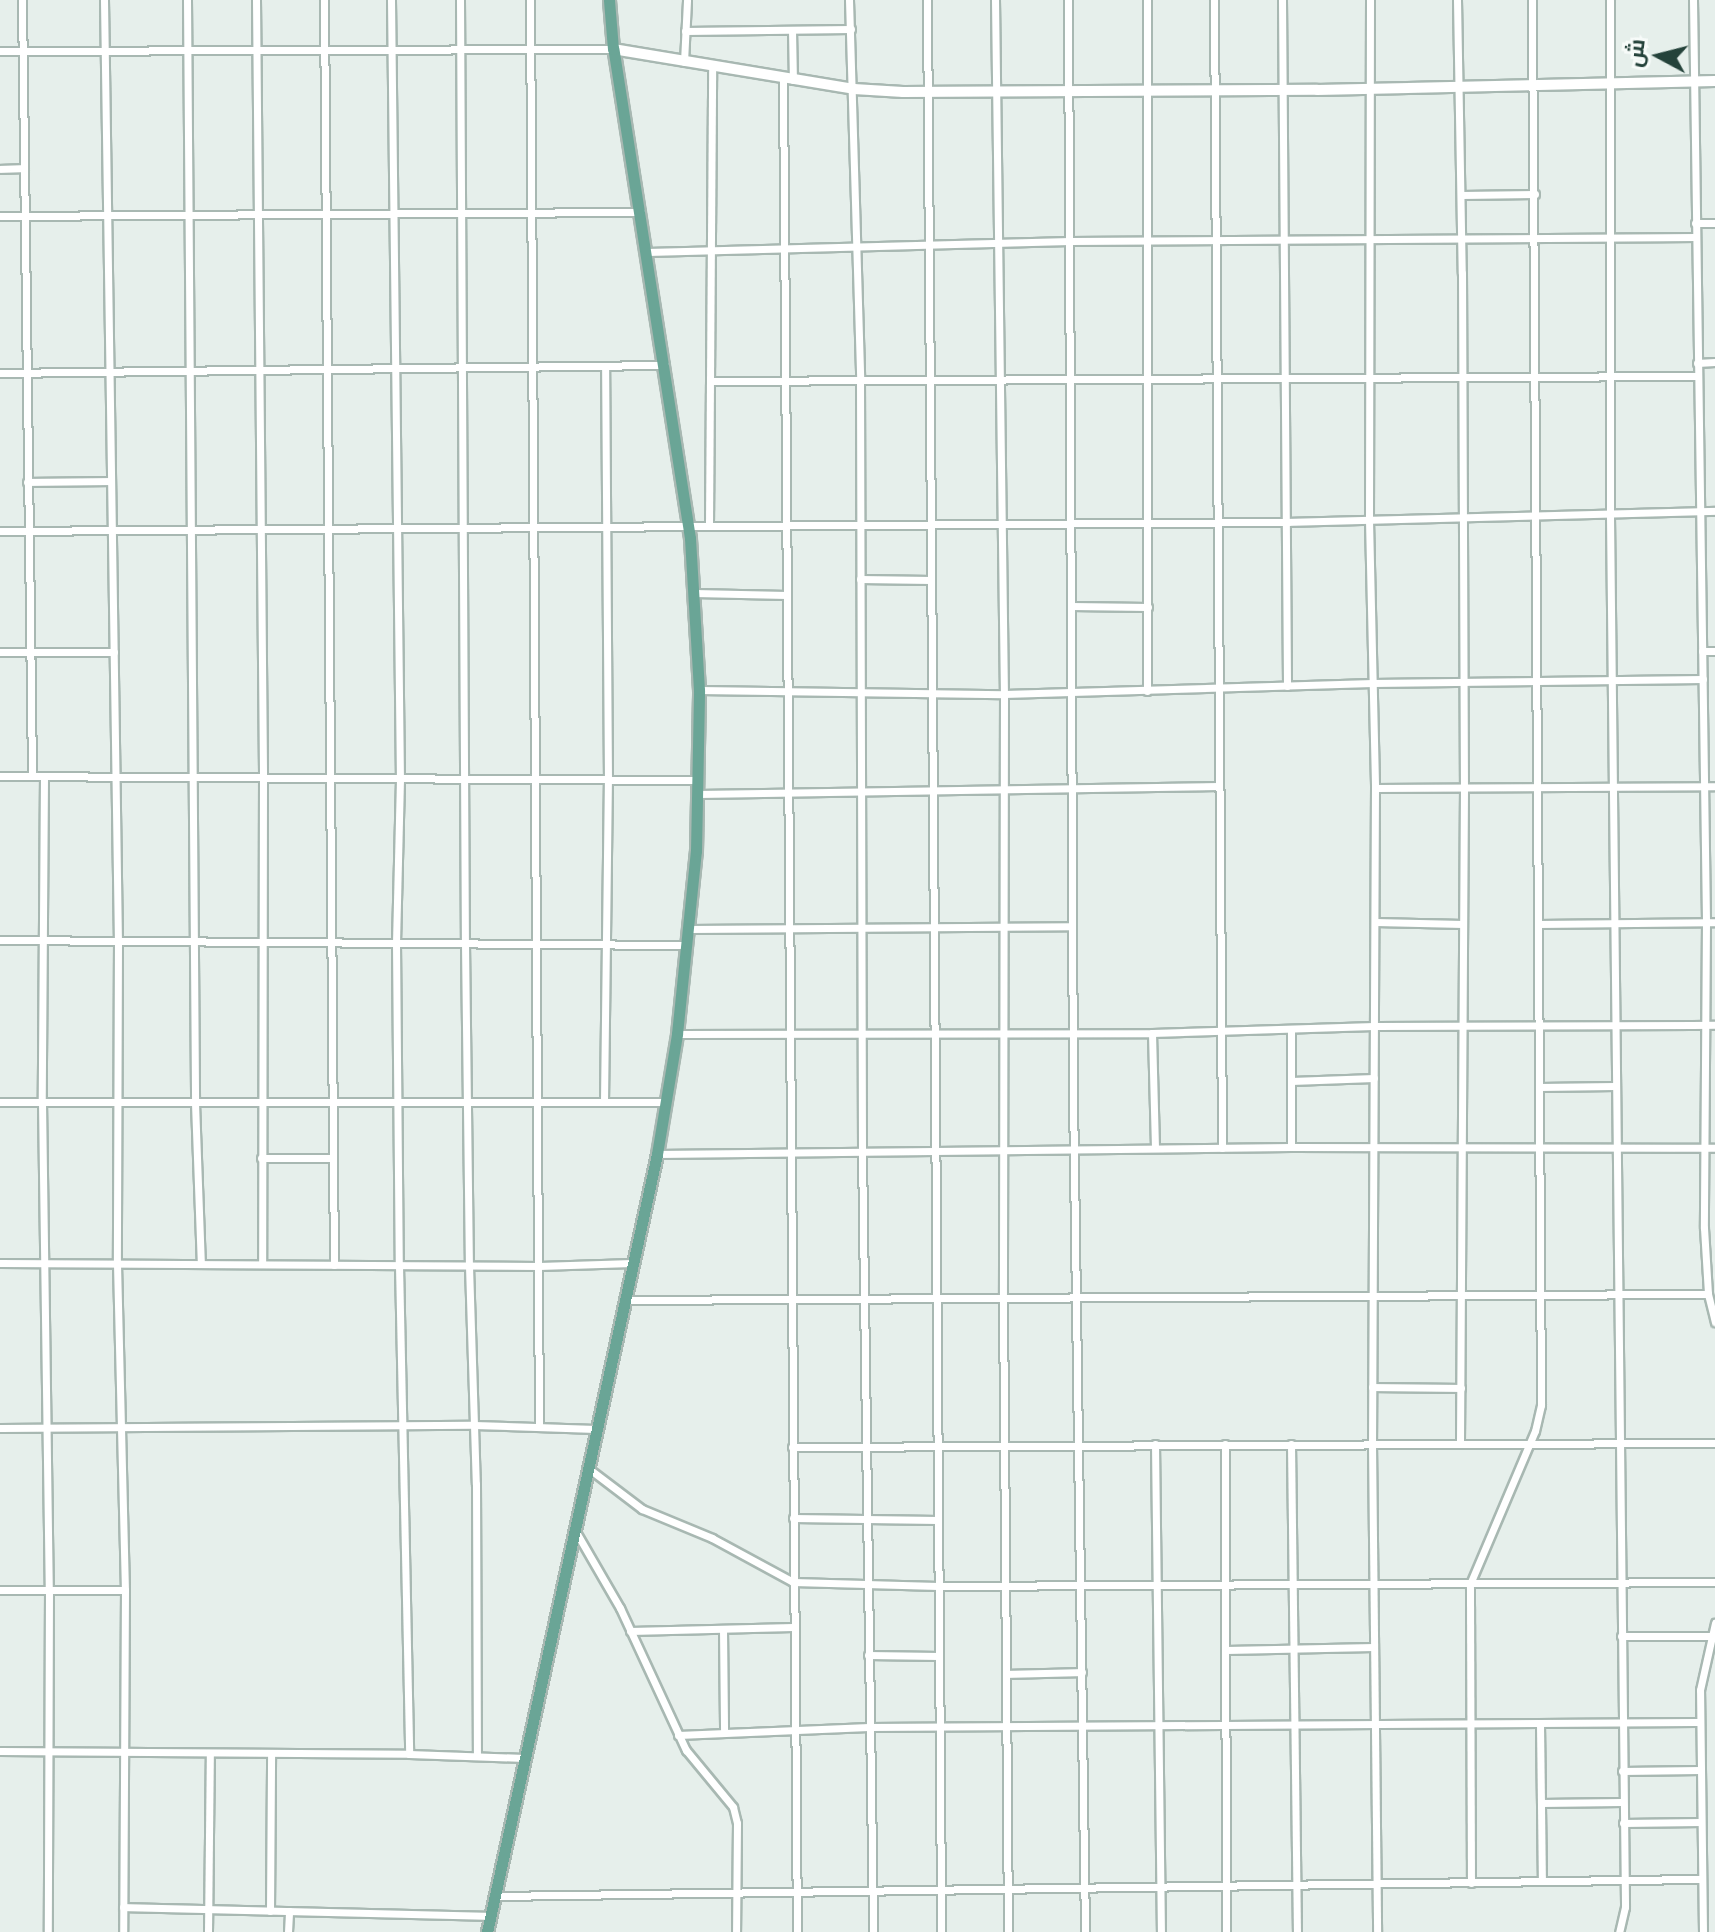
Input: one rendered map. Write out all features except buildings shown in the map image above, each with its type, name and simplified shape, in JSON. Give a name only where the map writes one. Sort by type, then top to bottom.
[{"type":"main road","points":[[487,1932],[657,1154],[690,929],[699,780],[699,690],[688,523],[613,49],[609,0]]},
{"type":"street","points":[[22,0],[32,776]]},
{"type":"street","points":[[104,0],[118,941],[115,1102],[117,1264],[125,1590],[123,1932]]},
{"type":"street","points":[[187,0],[193,943],[201,1264]]},
{"type":"street","points":[[256,0],[263,778],[260,944],[262,1264]]},
{"type":"street","points":[[324,0],[334,1265]]},
{"type":"street","points":[[391,0],[400,779],[396,944],[399,1265],[409,1754]]},
{"type":"street","points":[[460,0],[467,780],[465,944],[477,1756]]},
{"type":"street","points":[[530,0],[539,1427]]},
{"type":"street","points":[[684,62],[687,0]]},
{"type":"street","points":[[849,0],[854,89],[860,380],[862,1150],[873,1932]]},
{"type":"street","points":[[927,0],[935,1297],[942,1728],[941,1932]]},
{"type":"street","points":[[995,0],[1004,694],[1002,1033],[1008,1932]]},
{"type":"street","points":[[1068,0],[1071,92],[1072,1033],[1085,1932]]},
{"type":"street","points":[[1147,0],[1147,691]]},
{"type":"street","points":[[1214,0],[1222,1148]]},
{"type":"street","points":[[1282,0],[1287,686]]},
{"type":"street","points":[[1370,0],[1369,520],[1375,788],[1372,1443],[1377,1932]]},
{"type":"street","points":[[1457,0],[1462,240],[1461,682],[1464,788],[1460,1443]]},
{"type":"street","points":[[1471,1883],[1470,1584],[1540,1420],[1541,1405],[1532,0]]},
{"type":"street","points":[[1610,0],[1610,516],[1625,1907],[1619,1932]]},
{"type":"street","points":[[1693,0],[1699,511],[1711,922],[1704,1228],[1708,1294],[1715,1322]]},
{"type":"street","points":[[685,31],[851,29]]},
{"type":"street","points":[[792,30],[788,79],[785,246],[797,1932]]},
{"type":"street","points":[[0,51],[613,49],[854,89],[928,92],[1460,88],[1715,81]]},
{"type":"street","points":[[709,524],[712,66]]},
{"type":"street","points":[[0,169],[24,168]]},
{"type":"street","points":[[1461,195],[1535,194]]},
{"type":"street","points":[[0,216],[641,212]]},
{"type":"street","points":[[1695,223],[1715,223]]},
{"type":"street","points":[[647,252],[785,246],[1070,241],[1214,243],[1696,237]]},
{"type":"street","points":[[1697,363],[1715,362]]},
{"type":"street","points":[[0,373],[665,365]]},
{"type":"street","points":[[604,1102],[608,780],[605,367]]},
{"type":"street","points":[[710,381],[1697,376]]},
{"type":"street","points":[[27,482],[110,481]]},
{"type":"street","points":[[0,531],[532,529],[688,523],[1288,522],[1715,511]]},
{"type":"street","points":[[860,579],[931,580]]},
{"type":"street","points":[[694,593],[787,595]]},
{"type":"street","points":[[1071,606],[1148,607]]},
{"type":"street","points":[[1702,651],[1715,651]]},
{"type":"street","points":[[0,652],[114,652]]},
{"type":"street","points":[[699,690],[1004,694],[1373,683],[1703,679]]},
{"type":"street","points":[[0,776],[699,780]]},
{"type":"street","points":[[44,776],[42,1102],[49,1591],[48,1932]]},
{"type":"street","points":[[698,794],[1219,786]]},
{"type":"street","points":[[1375,788],[1715,786]]},
{"type":"street","points":[[1375,922],[1463,924]]},
{"type":"street","points":[[1538,924],[1711,922]]},
{"type":"street","points":[[690,929],[1072,926]]},
{"type":"street","points":[[0,940],[688,945]]},
{"type":"street","points":[[677,1034],[1152,1033],[1374,1026],[1710,1025]]},
{"type":"street","points":[[1291,1030],[1291,1147]]},
{"type":"street","points":[[1152,1033],[1155,1148]]},
{"type":"street","points":[[1291,1081],[1374,1078]]},
{"type":"street","points":[[1539,1087],[1615,1086]]},
{"type":"street","points":[[0,1102],[666,1102]]},
{"type":"street","points":[[657,1154],[1291,1147],[1715,1148]]},
{"type":"street","points":[[261,1158],[333,1158]]},
{"type":"street","points":[[0,1263],[539,1266],[632,1263]]},
{"type":"street","points":[[623,1300],[1708,1294]]},
{"type":"street","points":[[1372,1387],[1461,1388]]},
{"type":"street","points":[[0,1428],[474,1425],[596,1429]]},
{"type":"street","points":[[792,1447],[1715,1443]]},
{"type":"street","points":[[1155,1444],[1161,1932]]},
{"type":"street","points":[[1225,1444],[1226,1932]]},
{"type":"street","points":[[1291,1444],[1297,1932]]},
{"type":"street","points":[[588,1468],[642,1509],[700,1532],[793,1582],[867,1586],[1715,1582]]},
{"type":"street","points":[[793,1518],[938,1520]]},
{"type":"street","points":[[575,1530],[630,1631],[678,1735],[733,1807],[737,1823],[736,1932]]},
{"type":"street","points":[[0,1590],[125,1590]]},
{"type":"street","points":[[1703,1932],[1700,1722],[1702,1676],[1715,1623]]},
{"type":"street","points":[[630,1631],[793,1627]]},
{"type":"street","points":[[723,1629],[724,1733]]},
{"type":"street","points":[[1621,1636],[1712,1636]]},
{"type":"street","points":[[1226,1650],[1374,1647]]},
{"type":"street","points":[[868,1655],[939,1656]]},
{"type":"street","points":[[1007,1674],[1082,1672]]},
{"type":"street","points":[[678,1735],[869,1727],[1157,1728],[1700,1722]]},
{"type":"street","points":[[1540,1724],[1542,1881]]},
{"type":"street","points":[[0,1751],[409,1754],[524,1758]]},
{"type":"street","points":[[208,1932],[210,1753]]},
{"type":"street","points":[[270,1911],[271,1753]]},
{"type":"street","points":[[1622,1771],[1700,1770]]},
{"type":"street","points":[[1541,1803],[1622,1802]]},
{"type":"street","points":[[1623,1823],[1701,1822]]},
{"type":"street","points":[[495,1896],[1702,1879]]},
{"type":"street","points":[[123,1907],[491,1916]]},
{"type":"street","points":[[288,1932],[289,1911]]}]
